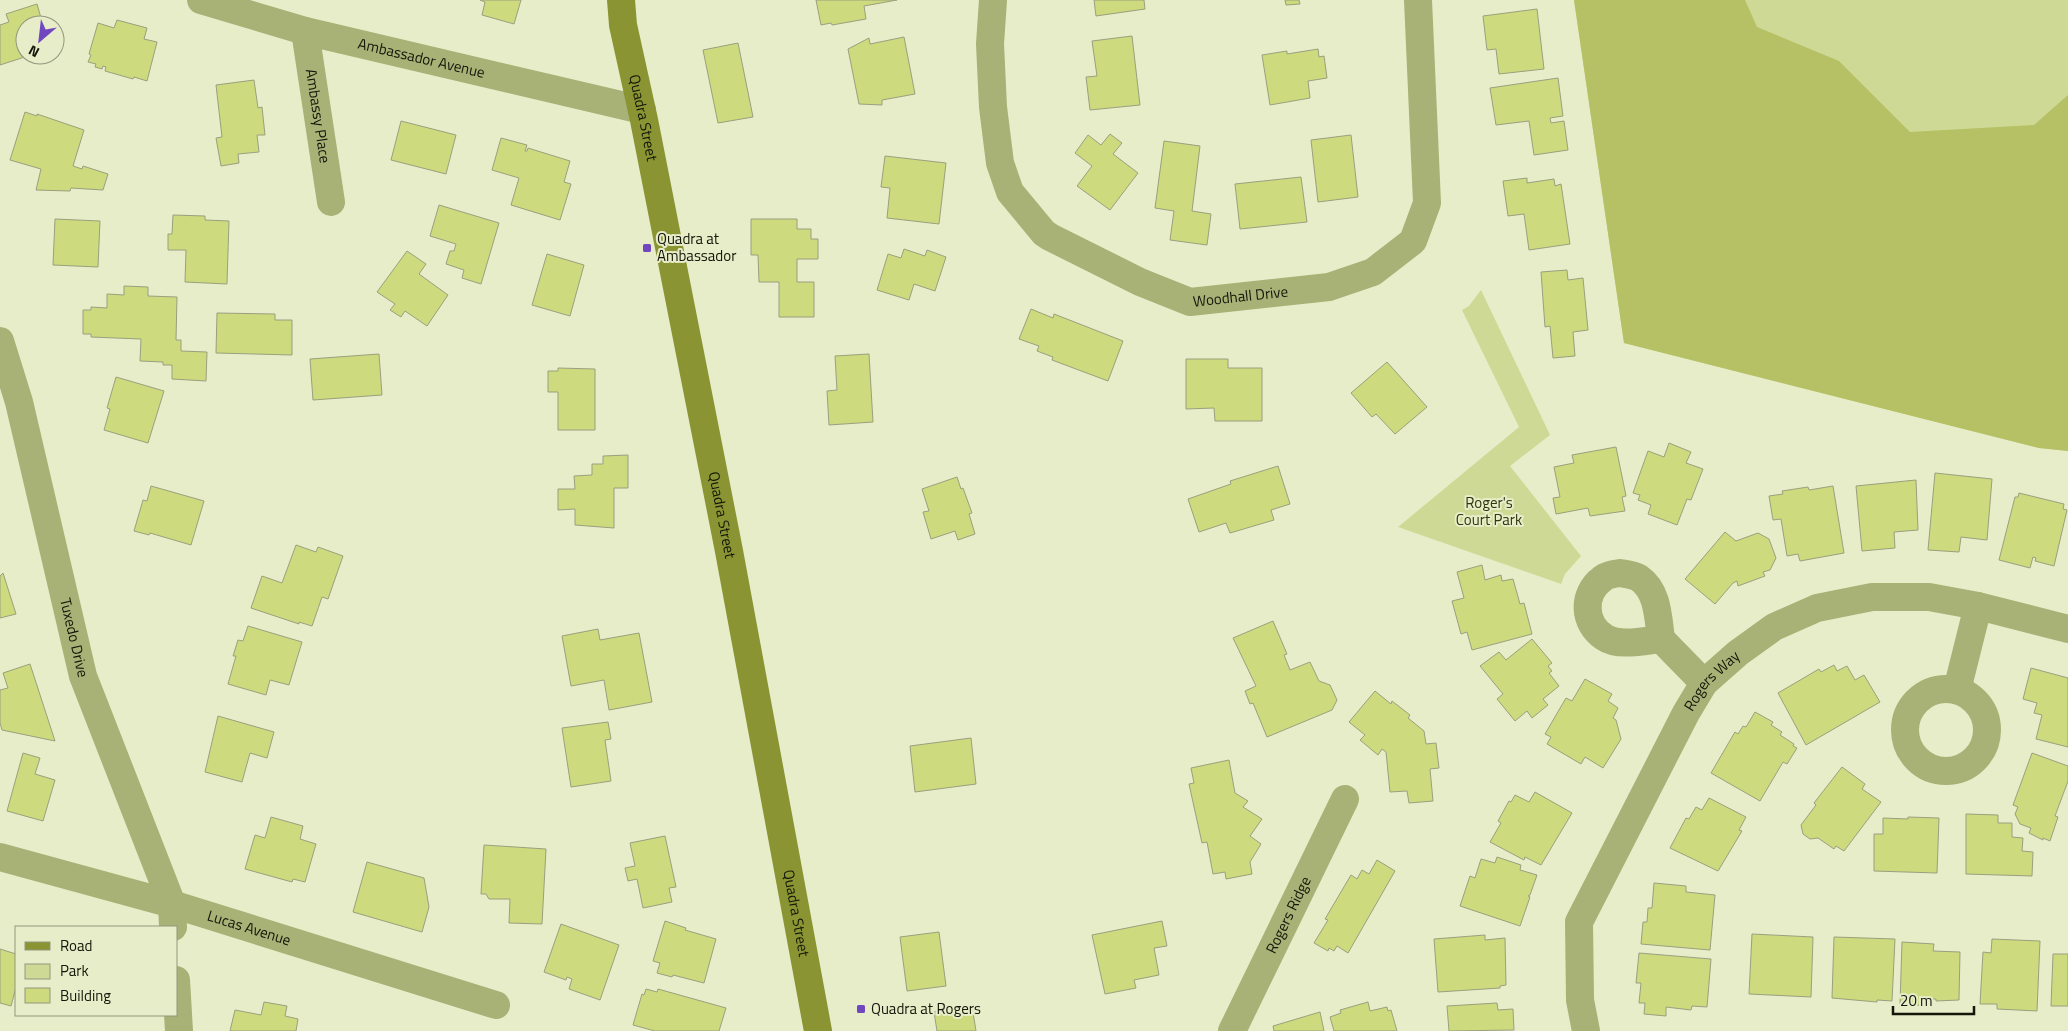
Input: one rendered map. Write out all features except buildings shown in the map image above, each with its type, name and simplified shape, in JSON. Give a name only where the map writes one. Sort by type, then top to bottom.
[{"type":"main road","name":"Quadra Street","points":[[620,0],[623,25],[642,110],[728,551],[818,1031]]},
{"type":"street","name":"Ambassador Avenue","points":[[201,0],[305,31],[642,110]]},
{"type":"street","name":"Woodhall Drive","points":[[993,0],[990,44],[993,106],[1000,163],[1010,192],[1044,233],[1050,237],[1140,282],[1190,302],[1329,287],[1373,272],[1413,241],[1427,203],[1418,0]]},
{"type":"street","name":"Ambassy Place","points":[[305,31],[331,202]]},
{"type":"street","name":"Tuxedo Drive","points":[[0,341],[9,399],[83,676],[173,916]]},
{"type":"street","name":"Rogers Way","points":[[1586,1031],[1580,1000],[1579,922],[1686,713],[1704,683],[1738,653],[1774,627],[1817,608],[1872,597],[1929,597],[1978,606],[2068,629]]},
{"type":"street","points":[[1957,690],[1978,606]]},
{"type":"street","points":[[1661,639],[1704,683]]},
{"type":"street","name":"Rogers Ridge","points":[[1232,1031],[1345,799]]},
{"type":"street","name":"Lucas Avenue","points":[[0,857],[173,916],[496,1005]]},
{"type":"street","points":[[178,1014],[179,1031]]},
{"type":"green space","points":[[1574,0],[2068,0],[2068,451],[2039,448],[1624,343]]},
{"type":"green space","points":[[1574,0],[1745,0],[1757,27],[1839,61],[1910,132],[2034,125],[2068,95],[2068,451],[2039,448],[1624,343]]},
{"type":"green space","name":"Roger's Court Park","points":[[1481,290],[1550,435],[1510,466],[1581,556],[1565,574],[1561,584],[1398,527],[1519,427],[1462,310],[1469,306]]},
{"type":"place","name":"Quadra at Ambassador","points":[[647,248]]},
{"type":"place","name":"Quadra at Rogers","points":[[861,1009]]}]
